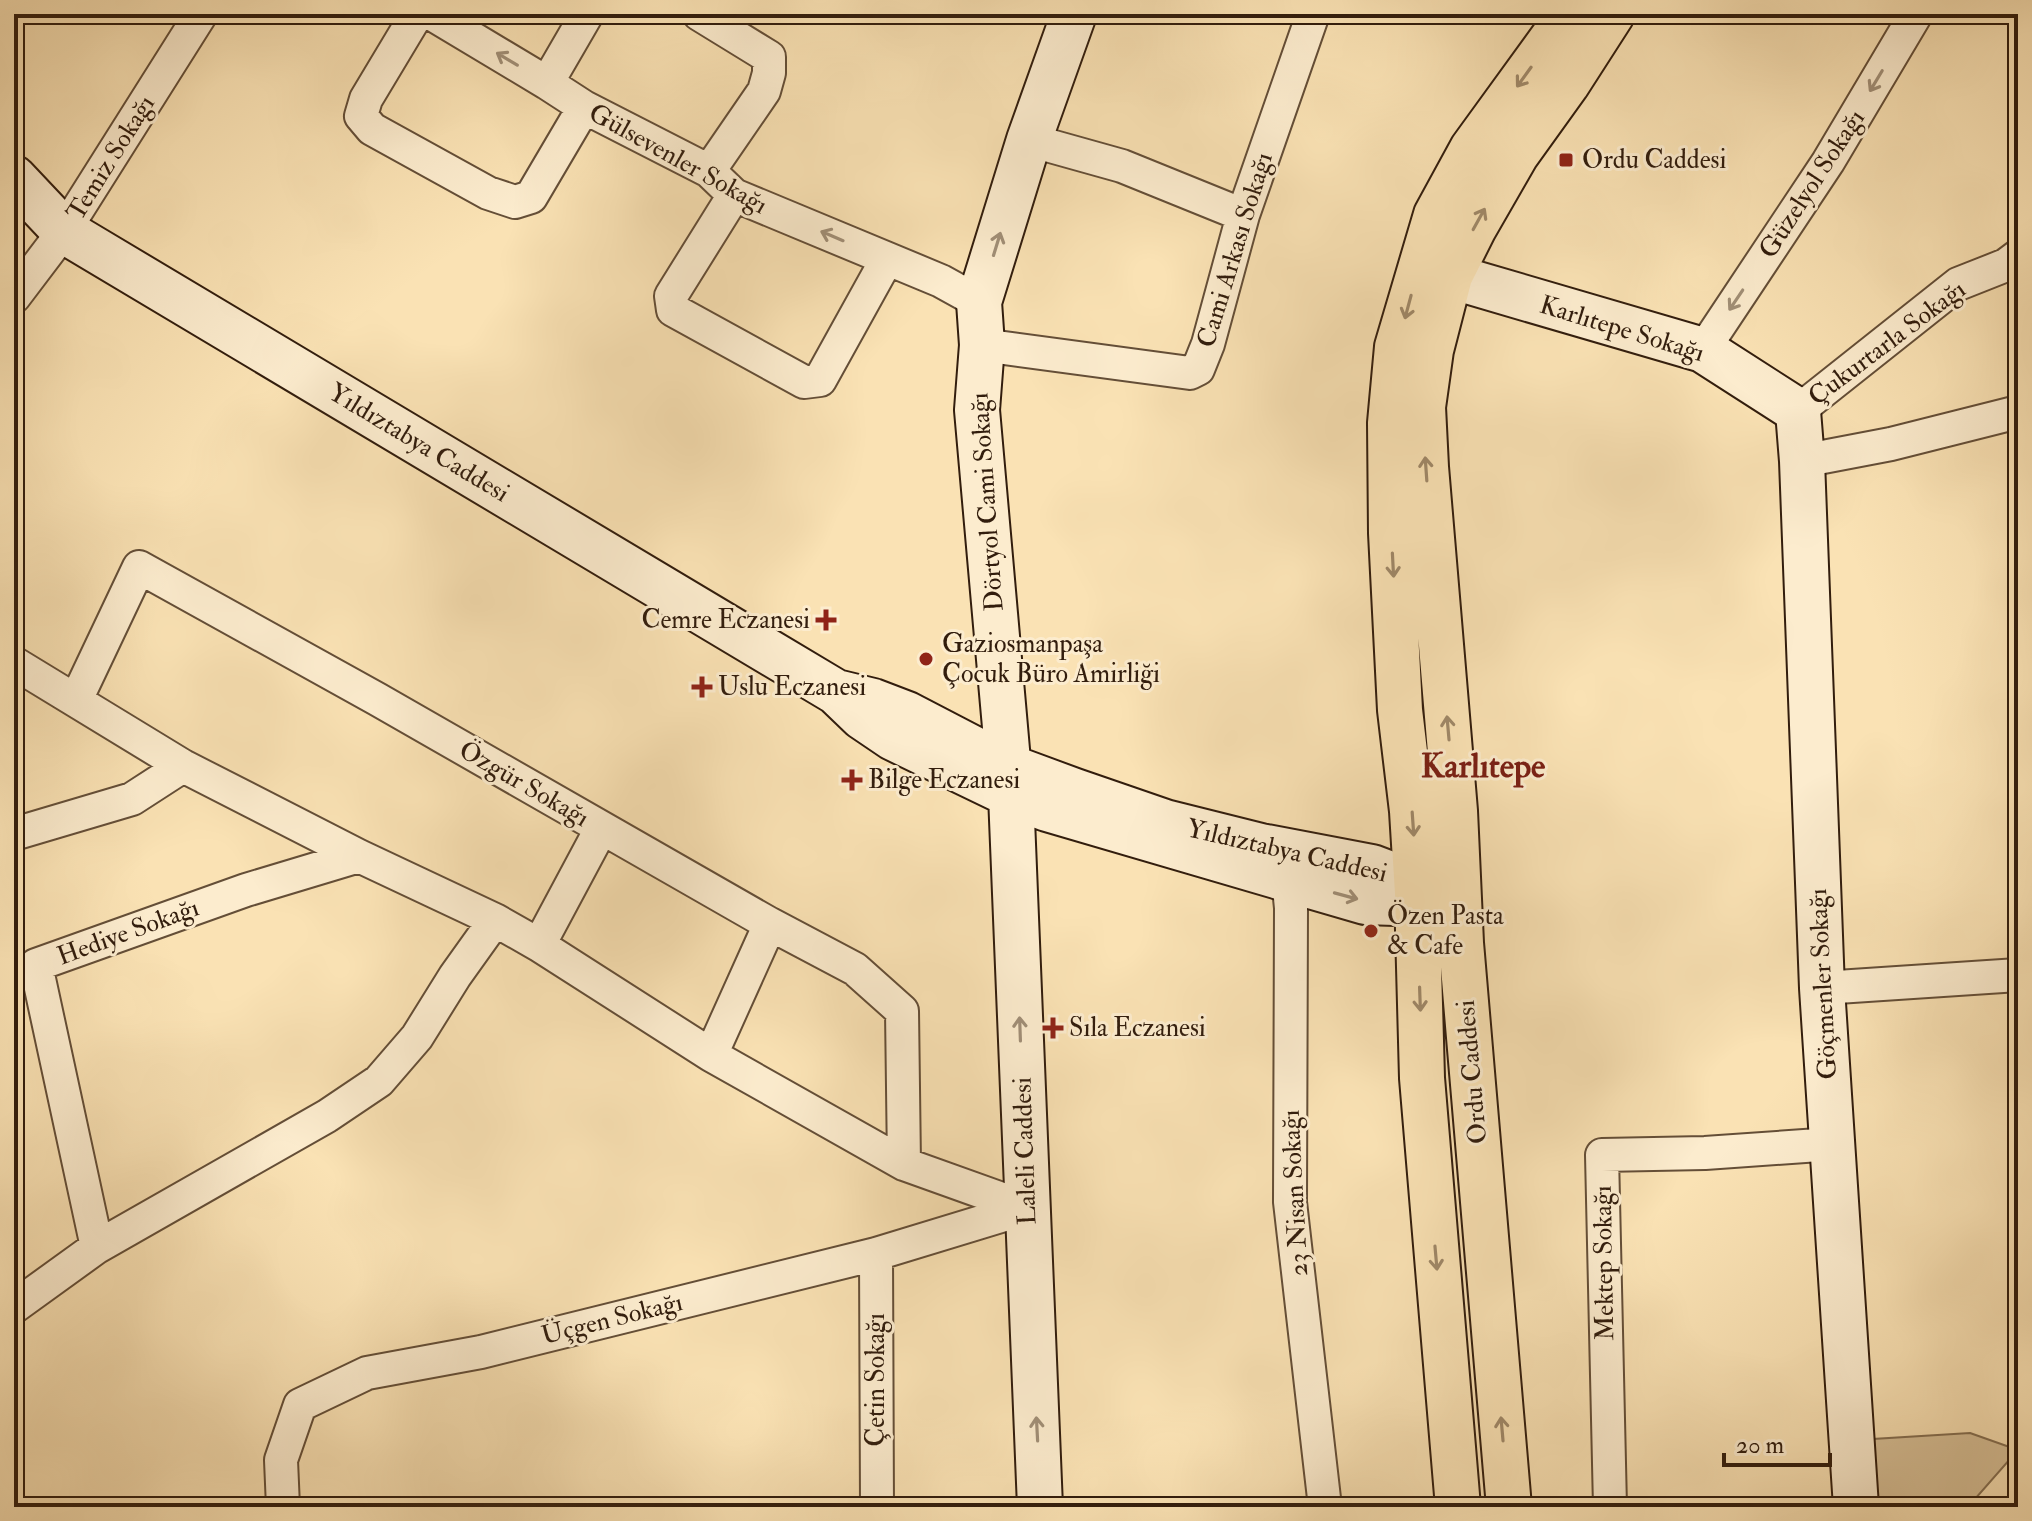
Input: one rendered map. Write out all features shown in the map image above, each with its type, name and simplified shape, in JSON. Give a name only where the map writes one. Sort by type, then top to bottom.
[{"type":"main road","name":"Ordu Caddesi","points":[[1435,271],[1436,215],[1472,149],[1570,14]]},
{"type":"main road","name":"Ordu Caddesi","points":[[1509,1507],[1461,943],[1438,891],[1412,811],[1400,710],[1391,533],[1390,423],[1397,347],[1435,271],[1474,228],[1516,155],[1612,14]]},
{"type":"main road","name":"Ordu Caddesi","points":[[1438,891],[1422,1078],[1458,1507]]},
{"type":"street","name":"Temiz Sokağı","points":[[14,297],[64,231],[201,14]]},
{"type":"street","points":[[417,14],[366,99],[361,116],[372,129],[488,193],[515,202],[531,197],[584,107]]},
{"type":"street","name":"Gülsevenler Sokağı","points":[[432,14],[584,107],[709,171],[734,195],[941,281],[979,302]]},
{"type":"street","points":[[547,83],[587,14]]},
{"type":"street","points":[[699,14],[769,57],[764,91],[709,171]]},
{"type":"street","name":"Dörtyol Cami Sokağı","points":[[1009,780],[977,410],[982,345],[979,302],[1029,140],[1074,14]]},
{"type":"street","name":"Cami Arkası Sokağı","points":[[982,345],[1190,373],[1198,369],[1208,344],[1243,215],[1313,14]]},
{"type":"street","name":"Güzelyol Sokağı","points":[[1703,350],[1828,162],[1916,14]]},
{"type":"street","points":[[1029,140],[1122,166],[1243,215]]},
{"type":"street","name":"Yıldıztabya Caddesi","points":[[14,178],[64,231],[836,692],[907,714],[1009,780],[1047,809],[1365,902],[1395,903],[1438,891]]},
{"type":"street","points":[[734,195],[671,296],[673,310],[804,382],[820,380],[887,259]]},
{"type":"street","name":"Çukurtarla Sokağı","points":[[1798,411],[1958,284],[2014,261]]},
{"type":"street","name":"Karlıtepe Sokağı","points":[[1435,271],[1703,350],[1798,411]]},
{"type":"street","points":[[1798,411],[1802,461],[1891,444],[2018,412]]},
{"type":"street","name":"Göçmenler Sokağı","points":[[1802,461],[1822,988],[1856,1507]]},
{"type":"street","name":"Özgür Sokağı","points":[[76,700],[139,567],[377,699],[601,829],[855,969],[902,1011],[904,1164]]},
{"type":"street","points":[[14,663],[183,766],[359,856],[495,920],[711,1055],[904,1164],[1027,1208]]},
{"type":"street","points":[[14,834],[132,799],[183,766]]},
{"type":"street","name":"Yıldıztabya Caddesi","points":[[1009,780],[1075,791],[1165,822],[1261,846],[1372,867],[1438,891]]},
{"type":"street","name":"Laleli Caddesi","points":[[1009,780],[1040,1507]]},
{"type":"street","points":[[539,945],[601,829]]},
{"type":"street","name":"Hediye Sokağı","points":[[97,1247],[36,965],[246,890],[359,856]]},
{"type":"street","name":"23 Nisan Sokağı","points":[[1288,878],[1291,908],[1290,1202],[1325,1507]]},
{"type":"street","points":[[14,1307],[97,1247],[327,1116],[379,1081],[417,1037],[495,920]]},
{"type":"street","points":[[711,1055],[770,924]]},
{"type":"street","points":[[1822,988],[2018,975]]},
{"type":"street","name":"Mektep Sokağı","points":[[1610,1507],[1602,1155],[1705,1153],[1833,1144]]},
{"type":"street","name":"Üçgen Sokağı","points":[[283,1507],[281,1460],[300,1405],[367,1373],[481,1352],[876,1254],[1027,1208]]},
{"type":"street","name":"Çetin Sokağı","points":[[876,1254],[877,1507]]},
{"type":"shaded area","points":[[1970,1433],[2018,1450],[1968,1507],[1874,1507],[1873,1439]]},
{"type":"place","name":"Ordu Caddesi","points":[[1566,160]]},
{"type":"place","name":"Cemre Eczanesi","points":[[826,620]]},
{"type":"place","name":"Gaziosmanpaşa Çocuk Büro Amirliği","points":[[926,659]]},
{"type":"place","name":"Uslu Eczanesi","points":[[702,687]]},
{"type":"place","name":"Bilge Eczanesi","points":[[852,780]]},
{"type":"place","name":"Özen Pasta & Cafe","points":[[1371,931]]},
{"type":"place","name":"Sıla Eczanesi","points":[[1053,1028]]},
{"type":"district","name":"Karlıtepe","points":[[1483,766]]}]
